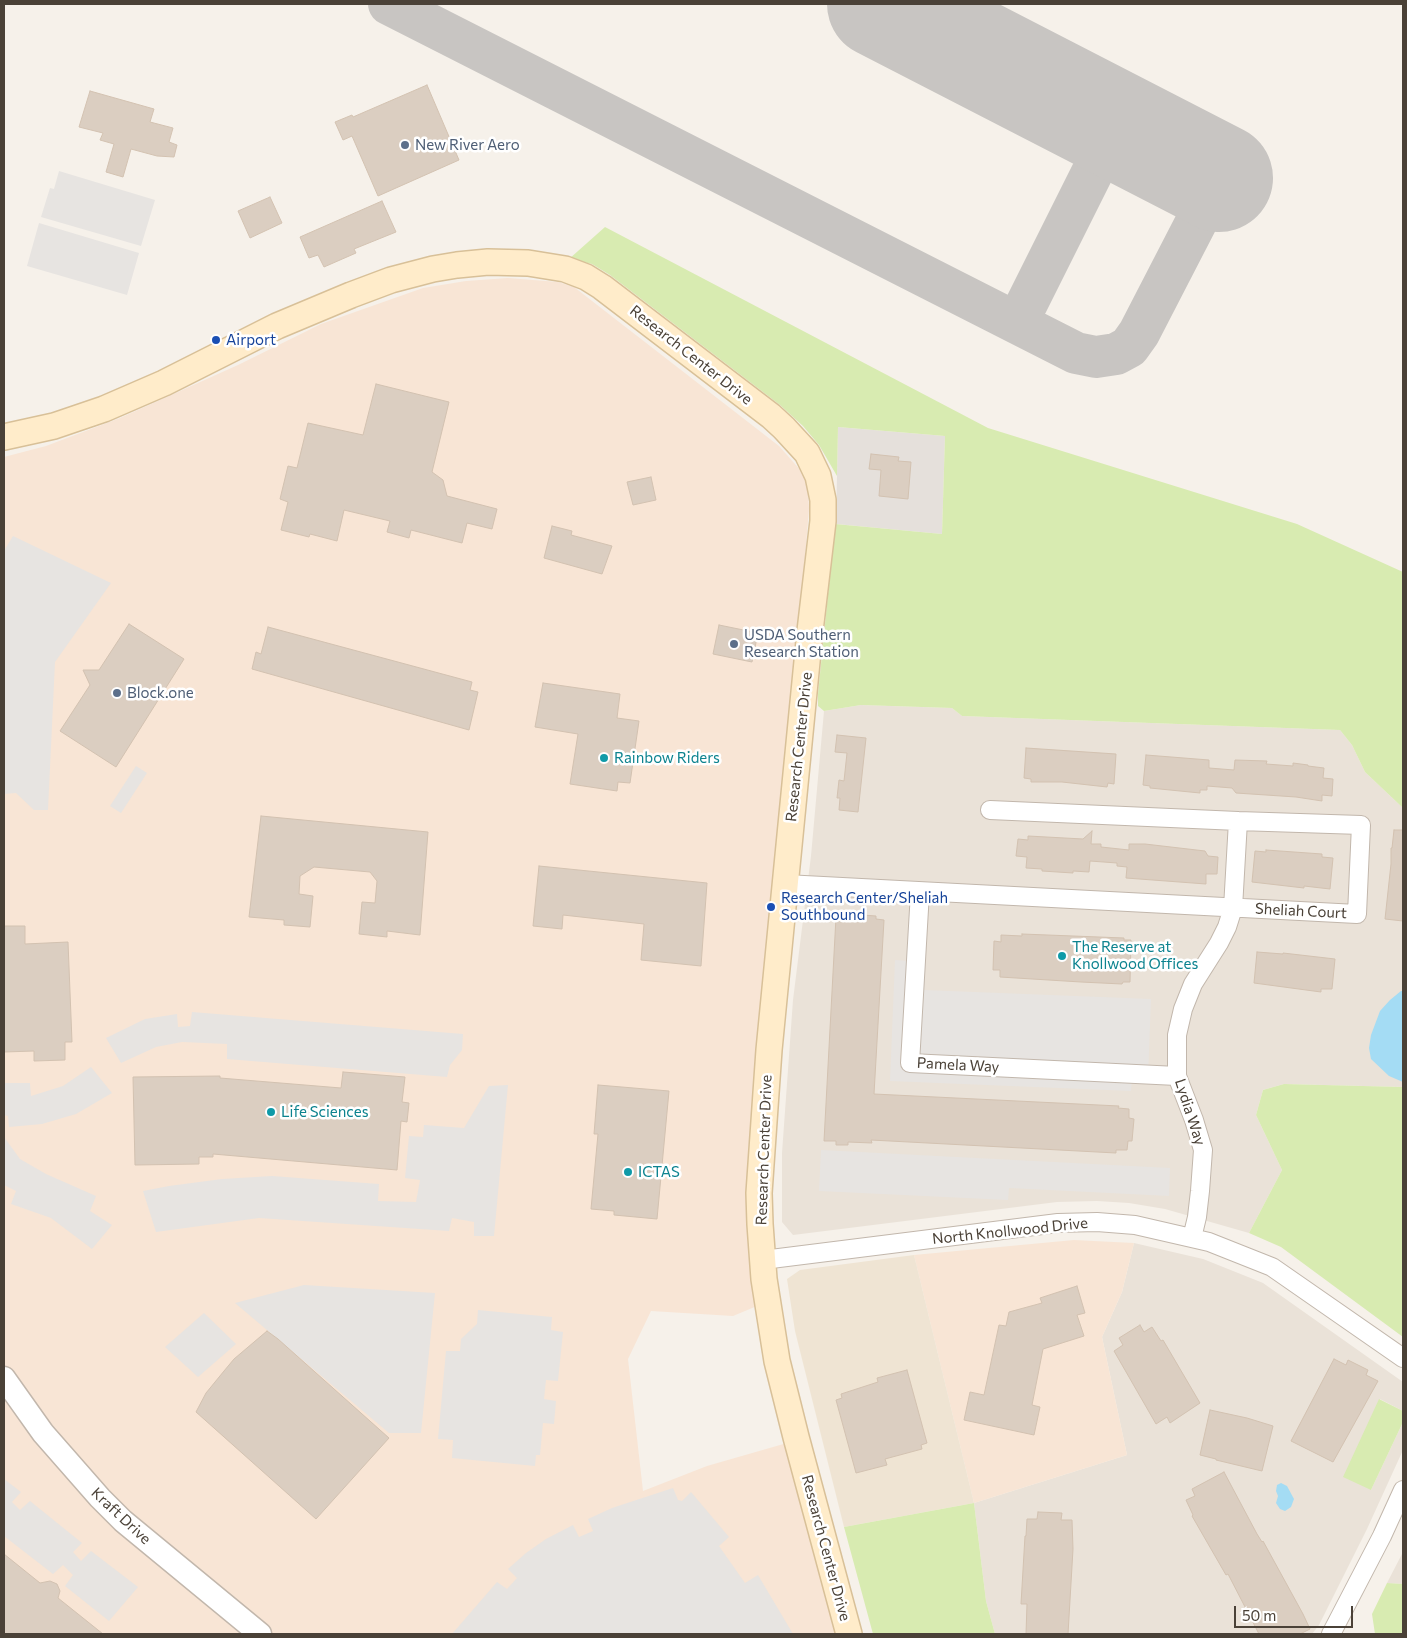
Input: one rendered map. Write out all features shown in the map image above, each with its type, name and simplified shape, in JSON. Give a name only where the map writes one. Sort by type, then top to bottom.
[{"type":"main road","name":"Research Center Drive","points":[[4,437],[54,426],[104,409],[164,383],[306,313],[359,292],[408,275],[457,265],[488,262],[528,263],[565,269],[594,282],[784,428],[808,453],[818,476],[823,500],[823,520],[785,884],[759,1193],[763,1260],[772,1336],[777,1361],[849,1634]]},
{"type":"street","name":"Sheliah Court","points":[[785,884],[1357,914],[1361,824],[1238,821],[990,810]]},
{"type":"street","name":"Lydia Way","points":[[1192,1238],[1199,1200],[1203,1150],[1177,1076],[1177,1035],[1183,1009],[1193,984],[1227,927],[1233,908],[1238,821]]},
{"type":"street","name":"Pamela Way","points":[[920,892],[910,1063],[1177,1076]]},
{"type":"street","name":"North Knollwood Drive","points":[[763,1260],[1074,1222],[1135,1225],[1192,1238],[1233,1251],[1272,1268],[1403,1358]]},
{"type":"street","name":"Kraft Drive","points":[[6,1384],[70,1465],[118,1515],[260,1634]]},
{"type":"street","points":[[1331,1634],[1382,1536],[1403,1490]]},
{"type":"shaded area","points":[[59,171],[155,200],[141,246],[41,217],[50,188],[54,189]]},
{"type":"shaded area","points":[[39,223],[139,253],[127,295],[27,266]]},
{"type":"shaded area","points":[[508,278],[558,282],[574,287],[779,446],[802,472],[808,488],[809,509],[775,919],[757,1306],[733,1316],[651,1311],[628,1359],[643,1491],[707,1466],[787,1443],[839,1634],[4,1634],[4,457],[46,446],[120,418],[238,365],[321,324],[423,288],[466,281]]},
{"type":"shaded area","points":[[838,427],[945,436],[942,534],[836,524]]},
{"type":"shaded area","points":[[13,536],[111,583],[55,662],[48,810],[34,810],[16,793],[4,794],[4,551]]},
{"type":"shaded area","points":[[861,705],[952,708],[962,716],[1340,730],[1352,745],[1365,772],[1403,808],[1403,1087],[1284,1084],[1263,1090],[1256,1115],[1282,1170],[1249,1233],[1165,1209],[1129,1203],[1097,1201],[1057,1202],[793,1235],[782,1222],[782,1153],[793,1000],[811,856],[824,711]]},
{"type":"shaded area","points":[[136,766],[147,773],[121,813],[110,806]]},
{"type":"shaded area","points":[[895,960],[925,962],[924,990],[1151,999],[1148,1078],[1132,1078],[1131,1091],[890,1081]]},
{"type":"shaded area","points":[[192,1012],[463,1034],[462,1050],[450,1065],[447,1077],[227,1059],[227,1044],[182,1042],[156,1047],[121,1063],[106,1038],[145,1019],[177,1014],[178,1027],[190,1026]]},
{"type":"shaded area","points":[[91,1067],[112,1093],[76,1114],[42,1124],[9,1127],[8,1116],[4,1115],[4,1083],[30,1083],[31,1096],[63,1086]]},
{"type":"shaded area","points":[[508,1085],[494,1236],[474,1236],[474,1222],[452,1218],[449,1231],[259,1218],[156,1232],[143,1191],[222,1179],[272,1176],[379,1184],[378,1201],[416,1202],[420,1180],[405,1178],[409,1136],[423,1137],[424,1125],[464,1128],[489,1086]]},
{"type":"shaded area","points":[[4,1137],[20,1159],[46,1174],[96,1196],[90,1211],[112,1225],[92,1249],[51,1218],[11,1204],[16,1191],[4,1185]]},
{"type":"shaded area","points":[[821,1150],[1170,1168],[1169,1196],[1009,1188],[1008,1200],[819,1191]]},
{"type":"shaded area","points":[[1074,1240],[1134,1243],[1122,1292],[1102,1337],[1127,1455],[974,1503],[914,1255]]},
{"type":"shaded area","points":[[1134,1243],[1203,1259],[1263,1283],[1403,1382],[1403,1411],[1380,1399],[1371,1490],[1403,1422],[1403,1450],[1367,1529],[1319,1625],[1312,1634],[995,1634],[986,1601],[974,1503],[1127,1455],[1102,1337],[1122,1292]]},
{"type":"shaded area","points":[[914,1255],[974,1503],[844,1527],[795,1331],[787,1279],[800,1270]]},
{"type":"shaded area","points":[[304,1285],[435,1293],[421,1433],[389,1433],[235,1303]]},
{"type":"shaded area","points":[[478,1310],[552,1317],[551,1330],[563,1332],[558,1381],[546,1380],[544,1399],[556,1401],[554,1424],[543,1423],[540,1455],[536,1455],[535,1466],[452,1458],[453,1440],[438,1439],[446,1351],[460,1351],[461,1339],[477,1324]]},
{"type":"shaded area","points":[[204,1313],[236,1344],[198,1377],[165,1347]]},
{"type":"shaded area","points":[[4,1479],[21,1492],[12,1502],[20,1510],[30,1501],[82,1543],[73,1552],[81,1561],[91,1551],[138,1587],[109,1621],[65,1586],[73,1575],[63,1565],[53,1574],[4,1536]]},
{"type":"shaded area","points":[[673,1488],[678,1500],[682,1501],[691,1492],[729,1537],[719,1546],[745,1583],[758,1575],[793,1634],[452,1634],[497,1582],[507,1589],[517,1578],[508,1569],[546,1539],[573,1525],[579,1537],[593,1531],[588,1519],[612,1508]]},
{"type":"shaded area","points":[[1403,1552],[1403,1584],[1387,1583]]},
{"type":"green space","points":[[605,227],[988,428],[1297,524],[1403,572],[1403,808],[1365,772],[1352,745],[1340,730],[962,716],[952,708],[861,705],[824,711],[818,706],[818,694],[835,524],[942,534],[945,436],[838,427],[837,476],[819,445],[803,426],[780,405],[610,275],[592,264],[569,259]]},
{"type":"green space","points":[[1284,1084],[1403,1087],[1403,1337],[1281,1247],[1249,1233],[1282,1170],[1256,1115],[1263,1090]]},
{"type":"green space","points":[[1379,1399],[1403,1411],[1403,1422],[1371,1490],[1343,1477]]},
{"type":"green space","points":[[974,1503],[986,1601],[995,1634],[873,1634],[844,1527]]},
{"type":"green space","points":[[1387,1583],[1403,1584],[1403,1634],[1375,1634],[1372,1614]]},
{"type":"water","points":[[1403,991],[1403,1082],[1389,1076],[1371,1059],[1369,1048],[1371,1035],[1380,1011]]},
{"type":"water","points":[[1281,1483],[1287,1486],[1294,1499],[1291,1507],[1285,1511],[1280,1509],[1276,1503],[1278,1496],[1276,1491],[1277,1485]]},
{"type":"building","name":"New River Aero","points":[[427,85],[459,160],[378,196],[352,136],[343,140],[335,122],[352,115],[353,117]]},
{"type":"building","points":[[90,91],[154,109],[150,122],[173,128],[169,142],[177,145],[174,157],[157,156],[131,149],[123,177],[106,172],[114,144],[100,140],[103,133],[79,127]]},
{"type":"building","points":[[270,197],[282,223],[250,238],[238,211]]},
{"type":"building","points":[[382,201],[396,232],[354,249],[356,253],[324,267],[318,255],[309,258],[300,237]]},
{"type":"building","points":[[376,384],[449,402],[432,472],[443,480],[447,496],[497,509],[492,529],[467,523],[462,543],[411,530],[409,538],[387,532],[390,521],[344,510],[337,541],[310,534],[309,537],[281,530],[288,502],[280,499],[288,466],[297,468],[308,423],[363,435]]},
{"type":"building","points":[[871,454],[899,457],[898,461],[911,462],[908,499],[879,496],[881,470],[869,469]]},
{"type":"building","points":[[651,477],[656,500],[633,505],[627,482]]},
{"type":"building","points":[[552,526],[572,531],[571,535],[612,546],[602,574],[544,558]]},
{"type":"building","points":[[129,624],[184,659],[116,767],[60,731],[90,685],[83,670],[99,670]]},
{"type":"building","points":[[719,625],[758,633],[752,662],[713,654]]},
{"type":"building","points":[[268,627],[472,682],[470,690],[478,692],[469,730],[252,669],[256,652],[261,654]]},
{"type":"building","name":"Rainbow Riders","points":[[543,683],[620,694],[617,718],[639,721],[630,783],[618,782],[617,791],[570,784],[578,734],[535,727]]},
{"type":"building","points":[[837,735],[866,738],[858,812],[839,810],[840,798],[837,798],[839,780],[844,781],[847,753],[835,752]]},
{"type":"building","points":[[1026,748],[1116,754],[1114,784],[1108,783],[1107,787],[1062,782],[1031,782],[1031,779],[1024,778]]},
{"type":"building","points":[[1146,755],[1209,760],[1209,768],[1234,770],[1235,760],[1267,761],[1266,764],[1293,766],[1293,763],[1324,768],[1323,778],[1333,779],[1332,796],[1322,795],[1322,801],[1296,797],[1236,793],[1232,788],[1207,786],[1207,790],[1200,790],[1200,793],[1150,788],[1150,786],[1143,785]]},
{"type":"building","points":[[261,816],[428,832],[420,935],[387,931],[387,937],[359,934],[362,902],[375,903],[377,881],[370,872],[314,867],[300,876],[299,894],[313,896],[310,927],[284,925],[284,920],[249,917]]},
{"type":"building","points":[[1394,830],[1403,830],[1403,921],[1385,919]]},
{"type":"building","points":[[1092,831],[1091,844],[1101,844],[1101,847],[1129,850],[1129,844],[1145,844],[1205,851],[1208,856],[1218,857],[1217,874],[1206,874],[1206,884],[1126,878],[1127,867],[1117,866],[1117,863],[1090,861],[1089,872],[1042,871],[1042,869],[1026,868],[1027,857],[1016,856],[1018,839],[1028,840],[1028,836],[1083,839]]},
{"type":"building","points":[[1266,850],[1322,854],[1322,857],[1333,858],[1330,889],[1252,882],[1255,851],[1266,852]]},
{"type":"building","points":[[539,866],[707,883],[701,966],[641,960],[644,924],[563,915],[562,929],[533,926]]},
{"type":"building","points":[[848,914],[876,916],[876,919],[884,920],[874,1094],[1119,1106],[1118,1108],[1129,1109],[1129,1118],[1134,1119],[1132,1141],[1128,1141],[1127,1150],[1116,1150],[1116,1153],[871,1140],[872,1143],[848,1142],[848,1145],[836,1145],[836,1141],[824,1141],[836,917],[847,918]]},
{"type":"building","points":[[4,926],[25,926],[25,944],[68,942],[72,1042],[65,1042],[65,1060],[34,1061],[34,1051],[4,1052]]},
{"type":"building","name":"The Reserve at Knollwood Offices","points":[[1022,934],[1124,938],[1124,940],[1131,940],[1130,982],[1123,982],[1122,984],[1000,977],[1000,970],[993,970],[994,941],[1001,942],[1001,935],[1022,936]]},
{"type":"building","points":[[1257,952],[1335,959],[1332,989],[1321,989],[1321,992],[1254,983]]},
{"type":"building","name":"Life Sciences","points":[[343,1072],[405,1077],[402,1102],[409,1103],[407,1122],[401,1121],[397,1170],[213,1154],[213,1157],[199,1157],[199,1164],[135,1165],[133,1077],[220,1076],[220,1078],[341,1088]]},
{"type":"building","name":"ICTAS","points":[[598,1085],[669,1091],[657,1219],[614,1215],[614,1211],[591,1209],[598,1134],[594,1134]]},
{"type":"building","points":[[1077,1286],[1085,1313],[1077,1315],[1084,1336],[1043,1349],[1032,1405],[1040,1407],[1034,1435],[964,1420],[970,1392],[984,1395],[999,1325],[1006,1326],[1009,1312],[1042,1303],[1040,1298]]},
{"type":"building","points":[[1140,1325],[1144,1332],[1152,1327],[1161,1341],[1163,1340],[1200,1403],[1170,1423],[1167,1417],[1156,1424],[1114,1351],[1123,1345],[1119,1338]]},
{"type":"building","points":[[267,1331],[389,1438],[316,1519],[196,1412],[206,1393],[234,1359]]},
{"type":"building","points":[[1334,1359],[1346,1365],[1348,1360],[1368,1370],[1366,1375],[1378,1381],[1333,1462],[1291,1441]]},
{"type":"building","points":[[907,1370],[927,1443],[921,1445],[922,1449],[885,1459],[887,1465],[856,1473],[836,1400],[842,1398],[841,1394],[878,1382],[877,1378]]},
{"type":"building","points":[[1210,1410],[1273,1426],[1262,1471],[1200,1455]]},
{"type":"building","points":[[1224,1472],[1310,1629],[1300,1634],[1259,1634],[1228,1574],[1226,1575],[1192,1516],[1186,1500],[1195,1496],[1192,1489]]},
{"type":"building","points":[[1038,1512],[1062,1513],[1061,1520],[1072,1520],[1073,1549],[1068,1634],[1026,1634],[1027,1604],[1021,1604],[1025,1536],[1027,1519],[1037,1519]]},
{"type":"building","points":[[4,1554],[40,1583],[50,1581],[57,1584],[60,1591],[58,1598],[103,1634],[4,1634]]},
{"type":"taxiway","points":[[389,4],[1076,353],[1096,357],[1116,354],[1129,347],[1139,333],[1219,178]]},
{"type":"taxiway","points":[[1017,323],[1116,125]]},
{"type":"runway","points":[[881,4],[1219,178]]},
{"type":"place","name":"New River Aero","points":[[405,145]]},
{"type":"place","name":"Airport","points":[[216,340]]},
{"type":"place","name":"USDA Southern Research Station","points":[[734,644]]},
{"type":"place","name":"Block.one","points":[[117,693]]},
{"type":"place","name":"Rainbow Riders","points":[[604,758]]},
{"type":"place","name":"Research Center/Sheliah Southbound","points":[[771,907]]},
{"type":"place","name":"The Reserve at Knollwood Offices","points":[[1062,956]]},
{"type":"place","name":"Life Sciences","points":[[271,1112]]},
{"type":"place","name":"ICTAS","points":[[628,1172]]}]
